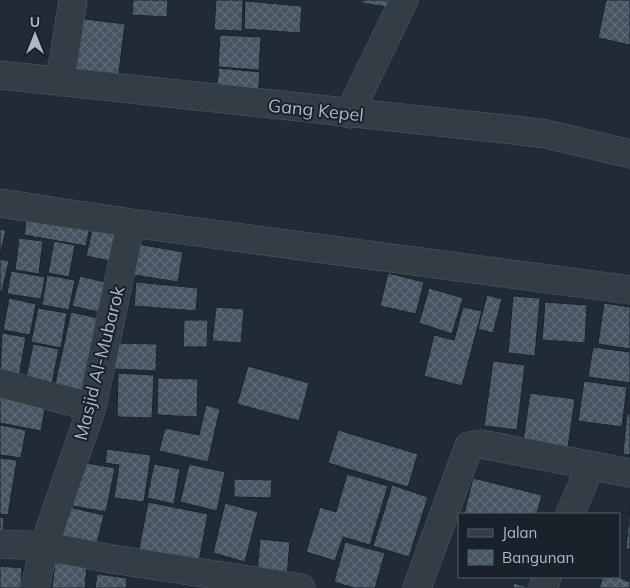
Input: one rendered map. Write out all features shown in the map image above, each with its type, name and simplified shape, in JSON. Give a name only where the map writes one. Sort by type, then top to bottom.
[{"type":"street","points":[[60,82],[74,0]]},
{"type":"street","points":[[349,114],[404,0]]},
{"type":"street","name":"Gang Kepel","points":[[0,75],[546,134],[630,154]]},
{"type":"street","points":[[0,203],[131,223],[630,290]]},
{"type":"street","name":"Masjid Al-Mubarok","points":[[35,588],[44,546],[92,407],[131,223]]},
{"type":"street","points":[[0,383],[92,407]]},
{"type":"street","points":[[417,588],[469,446],[481,444],[590,467],[630,473]]},
{"type":"street","points":[[570,513],[590,467]]},
{"type":"street","points":[[0,544],[44,546],[112,559],[301,588]]},
{"type":"building","points":[[133,0],[168,0],[167,17],[132,15]]},
{"type":"building","points":[[216,0],[243,0],[242,31],[214,30]]},
{"type":"building","points":[[363,0],[401,0],[399,9],[362,3]]},
{"type":"building","points":[[606,0],[630,0],[630,45],[598,38]]},
{"type":"building","points":[[245,1],[302,6],[300,33],[244,29]]},
{"type":"building","points":[[77,18],[125,24],[118,80],[70,74]]},
{"type":"building","points":[[220,35],[261,37],[259,70],[218,67]]},
{"type":"building","points":[[219,68],[260,72],[258,95],[216,91]]},
{"type":"building","points":[[27,215],[90,226],[86,246],[24,235]]},
{"type":"building","points":[[93,226],[121,232],[115,262],[86,256]]},
{"type":"building","points":[[0,229],[6,230],[0,255]]},
{"type":"building","points":[[19,238],[43,241],[39,274],[15,270]]},
{"type":"building","points":[[54,241],[75,245],[69,277],[48,273]]},
{"type":"building","points":[[132,243],[183,252],[178,282],[127,274]]},
{"type":"building","points":[[0,259],[9,261],[2,291],[0,291]]},
{"type":"building","points":[[11,271],[45,277],[41,299],[7,294]]},
{"type":"building","points":[[388,273],[424,282],[416,314],[380,306]]},
{"type":"building","points":[[47,275],[75,280],[69,310],[42,305]]},
{"type":"building","points":[[80,276],[113,284],[106,314],[72,306]]},
{"type":"building","points":[[136,282],[198,288],[196,311],[134,306]]},
{"type":"building","points":[[429,288],[463,298],[452,334],[419,323]]},
{"type":"building","points":[[487,295],[502,299],[493,333],[478,329]]},
{"type":"building","points":[[513,296],[540,298],[535,356],[508,353]]},
{"type":"building","points":[[9,298],[36,304],[30,335],[3,330]]},
{"type":"building","points":[[545,302],[587,305],[585,343],[542,340]]},
{"type":"building","points":[[604,303],[630,307],[630,349],[598,344]]},
{"type":"building","points":[[216,307],[244,309],[241,343],[212,341]]},
{"type":"building","points":[[463,307],[482,311],[462,386],[424,376],[434,335],[454,340]]},
{"type":"building","points":[[38,308],[67,313],[61,348],[31,342]]},
{"type":"building","points":[[71,312],[98,318],[81,399],[53,393]]},
{"type":"building","points":[[184,320],[208,320],[207,347],[183,347]]},
{"type":"building","points":[[2,333],[26,337],[18,382],[0,379]]},
{"type":"building","points":[[115,343],[157,344],[156,371],[114,369]]},
{"type":"building","points":[[33,344],[59,349],[50,393],[24,388]]},
{"type":"building","points":[[593,347],[630,352],[630,383],[588,377]]},
{"type":"building","points":[[493,361],[525,365],[517,430],[484,426]]},
{"type":"building","points":[[248,366],[309,383],[299,421],[237,404]]},
{"type":"building","points":[[118,373],[154,375],[152,418],[117,417]]},
{"type":"building","points":[[158,378],[198,379],[197,417],[157,415]]},
{"type":"building","points":[[584,381],[627,387],[622,427],[578,421]]},
{"type":"building","points":[[0,388],[47,397],[41,431],[0,423]]},
{"type":"building","points":[[530,393],[575,399],[568,447],[523,441]]},
{"type":"building","points":[[206,405],[220,409],[208,462],[159,451],[165,428],[199,435]]},
{"type":"building","points":[[627,414],[630,414],[630,455],[623,454]]},
{"type":"building","points":[[0,425],[26,430],[21,458],[0,455]]},
{"type":"building","points":[[338,430],[418,454],[408,487],[328,463]]},
{"type":"building","points":[[107,449],[151,455],[144,502],[114,498],[119,465],[105,463]]},
{"type":"building","points":[[0,458],[17,460],[8,515],[0,514]]},
{"type":"building","points":[[81,462],[115,468],[106,512],[73,506]]},
{"type":"building","points":[[154,464],[180,469],[174,504],[147,498]]},
{"type":"building","points":[[189,464],[225,472],[217,511],[180,502]]},
{"type":"building","points":[[347,474],[388,486],[370,545],[343,537],[335,561],[306,552],[320,507],[336,512]]},
{"type":"building","points":[[473,478],[542,495],[537,513],[464,513]]},
{"type":"building","points":[[234,479],[272,480],[271,498],[234,497]]},
{"type":"building","points":[[392,485],[428,497],[409,557],[373,546]]},
{"type":"building","points":[[148,502],[208,514],[198,566],[138,554]]},
{"type":"building","points":[[225,503],[258,512],[245,562],[213,553]]},
{"type":"building","points":[[69,507],[104,515],[95,551],[61,542]]},
{"type":"building","points":[[630,507],[630,549],[626,549]]},
{"type":"building","points":[[0,517],[4,518],[2,542],[0,542]]},
{"type":"building","points":[[260,539],[290,542],[287,576],[257,573]]},
{"type":"building","points":[[345,542],[385,553],[375,588],[354,588],[334,582]]},
{"type":"building","points":[[55,563],[87,566],[85,588],[52,588]]},
{"type":"building","points":[[0,566],[22,568],[21,588],[0,588]]},
{"type":"building","points":[[97,574],[127,578],[126,588],[95,588]]},
{"type":"building","points":[[603,578],[620,578],[630,582],[630,588],[599,588]]},
{"type":"building","points":[[514,583],[531,588],[513,588]]}]
